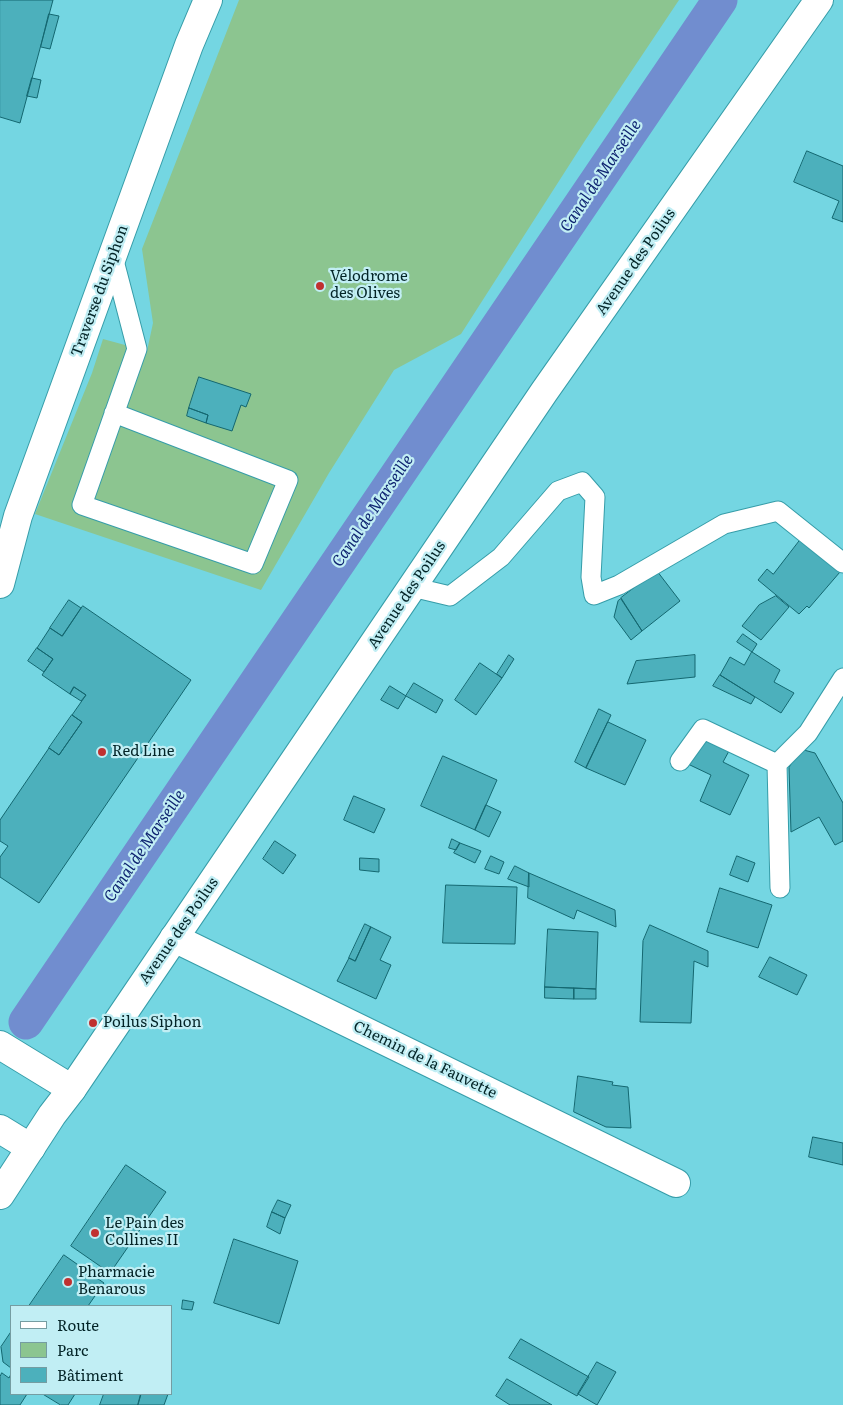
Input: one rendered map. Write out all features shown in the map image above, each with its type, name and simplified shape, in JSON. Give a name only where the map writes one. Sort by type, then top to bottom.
[{"type":"main road","name":"Traverse du Siphon","points":[[0,584],[18,516],[189,45],[208,0]]},
{"type":"main road","name":"Avenue des Poilus","points":[[0,1195],[544,392],[819,0]]},
{"type":"main road","name":"Chemin de la Fauvette","points":[[174,938],[676,1182]]},
{"type":"main road","points":[[0,1045],[72,1089]]},
{"type":"main road","points":[[0,1129],[31,1148]]},
{"type":"lane","points":[[112,257],[138,349],[114,413],[82,505],[253,564],[288,480],[114,413]]},
{"type":"lane","points":[[412,587],[450,596],[501,557],[558,491],[582,482],[595,497],[591,578],[594,595],[619,585],[724,524],[778,511],[843,563]]},
{"type":"lane","points":[[780,888],[777,764],[808,733],[843,678]]},
{"type":"lane","points":[[680,761],[703,729],[777,764]]},
{"type":"green space","name":"Vélodrome des Olives","points":[[239,0],[679,0],[584,142],[461,334],[394,370],[329,473],[261,590],[35,514],[92,373],[103,339],[147,351],[153,323],[142,249]]},
{"type":"building","points":[[0,0],[53,0],[20,123],[0,117]]},
{"type":"building","points":[[49,14],[59,16],[50,49],[41,47]]},
{"type":"building","points":[[32,78],[41,80],[37,98],[27,96]]},
{"type":"building","points":[[807,151],[843,166],[843,222],[832,218],[839,201],[794,182]]},
{"type":"building","points":[[199,377],[251,394],[246,407],[241,405],[232,431],[206,423],[208,415],[189,408]]},
{"type":"building","points":[[189,408],[208,415],[206,423],[187,416]]},
{"type":"building","points":[[801,539],[840,572],[809,608],[807,606],[799,614],[758,580],[767,569],[773,574]]},
{"type":"building","points":[[657,571],[680,601],[642,631],[621,598]]},
{"type":"building","points":[[776,596],[789,607],[761,640],[742,626],[759,605]]},
{"type":"building","points":[[621,599],[642,631],[631,640],[614,617],[618,601]]},
{"type":"building","points":[[69,600],[81,608],[62,636],[50,628]]},
{"type":"building","name":"Red Line","points":[[83,606],[191,680],[39,903],[0,877],[0,857],[8,846],[0,841],[0,820],[49,748],[59,755],[82,722],[72,715],[86,695],[74,687],[70,694],[42,675],[53,659],[37,648],[50,628],[62,636]]},
{"type":"building","points":[[743,634],[757,644],[752,652],[737,642]]},
{"type":"building","points":[[37,648],[53,659],[44,672],[28,661]]},
{"type":"building","points":[[752,652],[780,670],[774,682],[794,693],[781,713],[720,675],[730,657],[744,665]]},
{"type":"building","points":[[509,655],[514,659],[502,678],[497,674]]},
{"type":"building","points":[[695,655],[695,677],[627,684],[636,661]]},
{"type":"building","points":[[480,663],[502,678],[476,715],[455,700]]},
{"type":"building","points":[[720,675],[755,697],[751,704],[713,686]]},
{"type":"building","points":[[414,683],[443,700],[436,713],[406,696]]},
{"type":"building","points":[[390,686],[406,696],[398,709],[381,700]]},
{"type":"building","points":[[74,687],[86,695],[81,701],[70,694]]},
{"type":"building","points":[[599,709],[611,715],[586,768],[575,762]]},
{"type":"building","points":[[72,715],[82,722],[59,755],[49,748]]},
{"type":"building","points":[[608,722],[646,740],[625,785],[586,768]]},
{"type":"building","points":[[703,738],[729,751],[723,762],[749,775],[730,815],[700,801],[711,775],[690,765]]},
{"type":"building","points":[[800,749],[815,753],[843,803],[843,841],[835,845],[819,817],[791,832],[789,768]]},
{"type":"building","points":[[443,756],[497,780],[475,830],[421,806]]},
{"type":"building","points":[[354,796],[385,809],[374,833],[344,820]]},
{"type":"building","points":[[486,805],[501,812],[489,837],[475,830]]},
{"type":"building","points":[[452,839],[460,843],[456,850],[449,848]]},
{"type":"building","points":[[275,841],[296,855],[283,874],[263,859]]},
{"type":"building","points":[[460,843],[481,851],[475,863],[454,853]]},
{"type":"building","points":[[491,856],[504,862],[499,874],[485,869]]},
{"type":"building","points":[[737,856],[755,863],[748,882],[730,875]]},
{"type":"building","points":[[360,858],[379,859],[379,872],[360,870]]},
{"type":"building","points":[[515,866],[529,873],[529,887],[508,879]]},
{"type":"building","points":[[529,873],[615,910],[616,927],[577,910],[574,919],[528,898]]},
{"type":"building","points":[[446,885],[517,887],[515,944],[443,943]]},
{"type":"building","points":[[720,888],[772,905],[758,948],[707,932]]},
{"type":"building","points":[[365,924],[371,927],[355,961],[349,958]]},
{"type":"building","points":[[650,925],[708,951],[708,967],[694,961],[691,1023],[640,1022],[643,941]]},
{"type":"building","points":[[371,927],[391,937],[380,960],[391,965],[376,999],[337,981],[349,958],[355,961]]},
{"type":"building","points":[[548,929],[598,932],[596,989],[545,987]]},
{"type":"building","points":[[770,957],[807,975],[797,995],[759,977]]},
{"type":"building","points":[[545,987],[574,988],[574,999],[545,998]]},
{"type":"building","points":[[574,988],[596,989],[596,999],[574,999]]},
{"type":"building","points":[[578,1076],[613,1082],[612,1085],[628,1087],[631,1128],[606,1127],[574,1112]]},
{"type":"building","points":[[813,1137],[843,1143],[843,1165],[809,1157]]},
{"type":"building","points":[[126,1165],[166,1192],[110,1273],[71,1246]]},
{"type":"building","points":[[278,1200],[291,1205],[285,1218],[272,1212]]},
{"type":"building","points":[[272,1212],[285,1218],[280,1234],[267,1227]]},
{"type":"building","points":[[234,1239],[298,1261],[279,1324],[214,1303]]},
{"type":"building","points":[[64,1255],[104,1283],[89,1305],[30,1305]]},
{"type":"building","points":[[183,1300],[194,1302],[192,1310],[182,1309]]},
{"type":"building","points":[[10,1334],[10,1367],[3,1362],[1,1347]]},
{"type":"building","points":[[521,1339],[589,1377],[577,1396],[509,1358]]},
{"type":"building","points":[[597,1362],[616,1372],[597,1405],[578,1394]]},
{"type":"building","points":[[2,1373],[9,1378],[10,1376],[10,1395],[26,1395],[20,1405],[0,1405],[0,1377]]},
{"type":"building","points":[[507,1379],[552,1405],[510,1405],[496,1396]]},
{"type":"building","points":[[45,1395],[74,1395],[68,1405],[61,1405]]},
{"type":"building","points":[[104,1395],[141,1395],[138,1405],[100,1405]]},
{"type":"building","points":[[141,1395],[168,1395],[164,1405],[138,1405]]},
{"type":"waterway","name":"Canal de Marseille","points":[[26,1022],[720,0]]},
{"type":"place","name":"Vélodrome des Olives","points":[[320,286]]},
{"type":"place","name":"Red Line","points":[[102,752]]},
{"type":"place","name":"Poilus Siphon","points":[[93,1023]]},
{"type":"place","name":"Le Pain des Collines II","points":[[95,1233]]},
{"type":"place","name":"Pharmacie Benarous","points":[[68,1282]]}]
